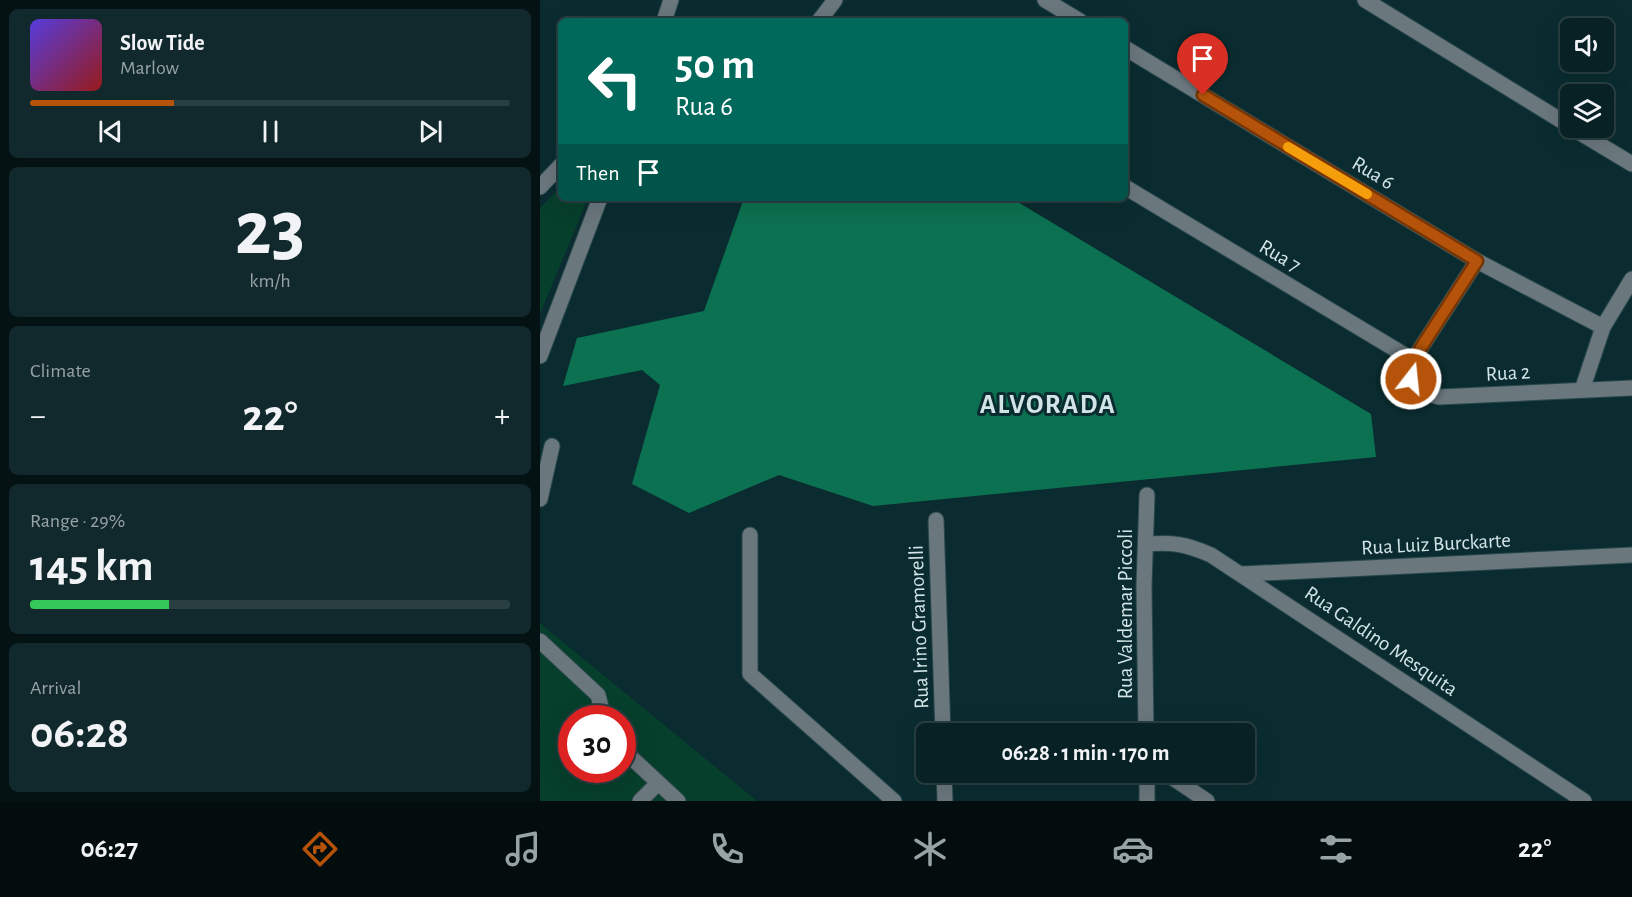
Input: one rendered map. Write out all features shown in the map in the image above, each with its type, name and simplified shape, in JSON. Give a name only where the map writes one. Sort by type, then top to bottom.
[{"type":"street","points":[[665,18],[671,0]]},
{"type":"street","points":[[821,18],[835,0]]},
{"type":"street","points":[[1045,0],[1075,18]]},
{"type":"street","points":[[1365,0],[1560,120]]},
{"type":"street","name":"Rua 6","points":[[1128,50],[1477,261],[1603,327]]},
{"type":"street","points":[[1589,138],[1632,164]]},
{"type":"street","points":[[540,188],[558,168]]},
{"type":"street","name":"Rua 7","points":[[1128,189],[1413,360]]},
{"type":"street","points":[[540,356],[599,201]]},
{"type":"street","points":[[1413,360],[1477,261]]},
{"type":"street","points":[[1582,390],[1603,327],[1632,279]]},
{"type":"street","name":"Rua 2","points":[[1413,360],[1411,379],[1424,392],[1439,397],[1632,388]]},
{"type":"street","points":[[540,499],[552,446]]},
{"type":"street","name":"Rua Valdemar Piccoli","points":[[1146,723],[1144,586],[1147,495]]},
{"type":"street","name":"Rua Irino Gramorelli","points":[[936,520],[943,723]]},
{"type":"street","points":[[750,535],[750,674],[894,801]]},
{"type":"street","name":"Rua Galdino Mesquita","points":[[1146,544],[1175,542],[1191,546],[1242,574],[1584,801]]},
{"type":"street","name":"Rua Luiz Burckarte","points":[[1242,574],[1632,555]]},
{"type":"street","points":[[540,641],[598,695],[601,705]]},
{"type":"street","points":[[636,762],[674,800]]},
{"type":"street","points":[[639,801],[658,783]]},
{"type":"street","points":[[944,783],[945,801]]},
{"type":"street","points":[[1147,783],[1147,801]]},
{"type":"street","points":[[1180,783],[1207,801]]},
{"type":"green space","points":[[558,190],[558,201],[587,201],[540,314],[540,208]]},
{"type":"green space","points":[[743,201],[1016,201],[1371,414],[1376,457],[873,506],[779,475],[689,513],[632,484],[660,385],[642,370],[563,386],[577,338],[704,311]]},
{"type":"green space","points":[[540,623],[757,801],[540,801]]},
{"type":"slow traffic","points":[[1288,147],[1367,194]]},
{"type":"district","name":"ALVORADA","points":[[1048,404]]},
{"type":"route","points":[[1203,95],[1477,261],[1413,360],[1411,379]]}]
